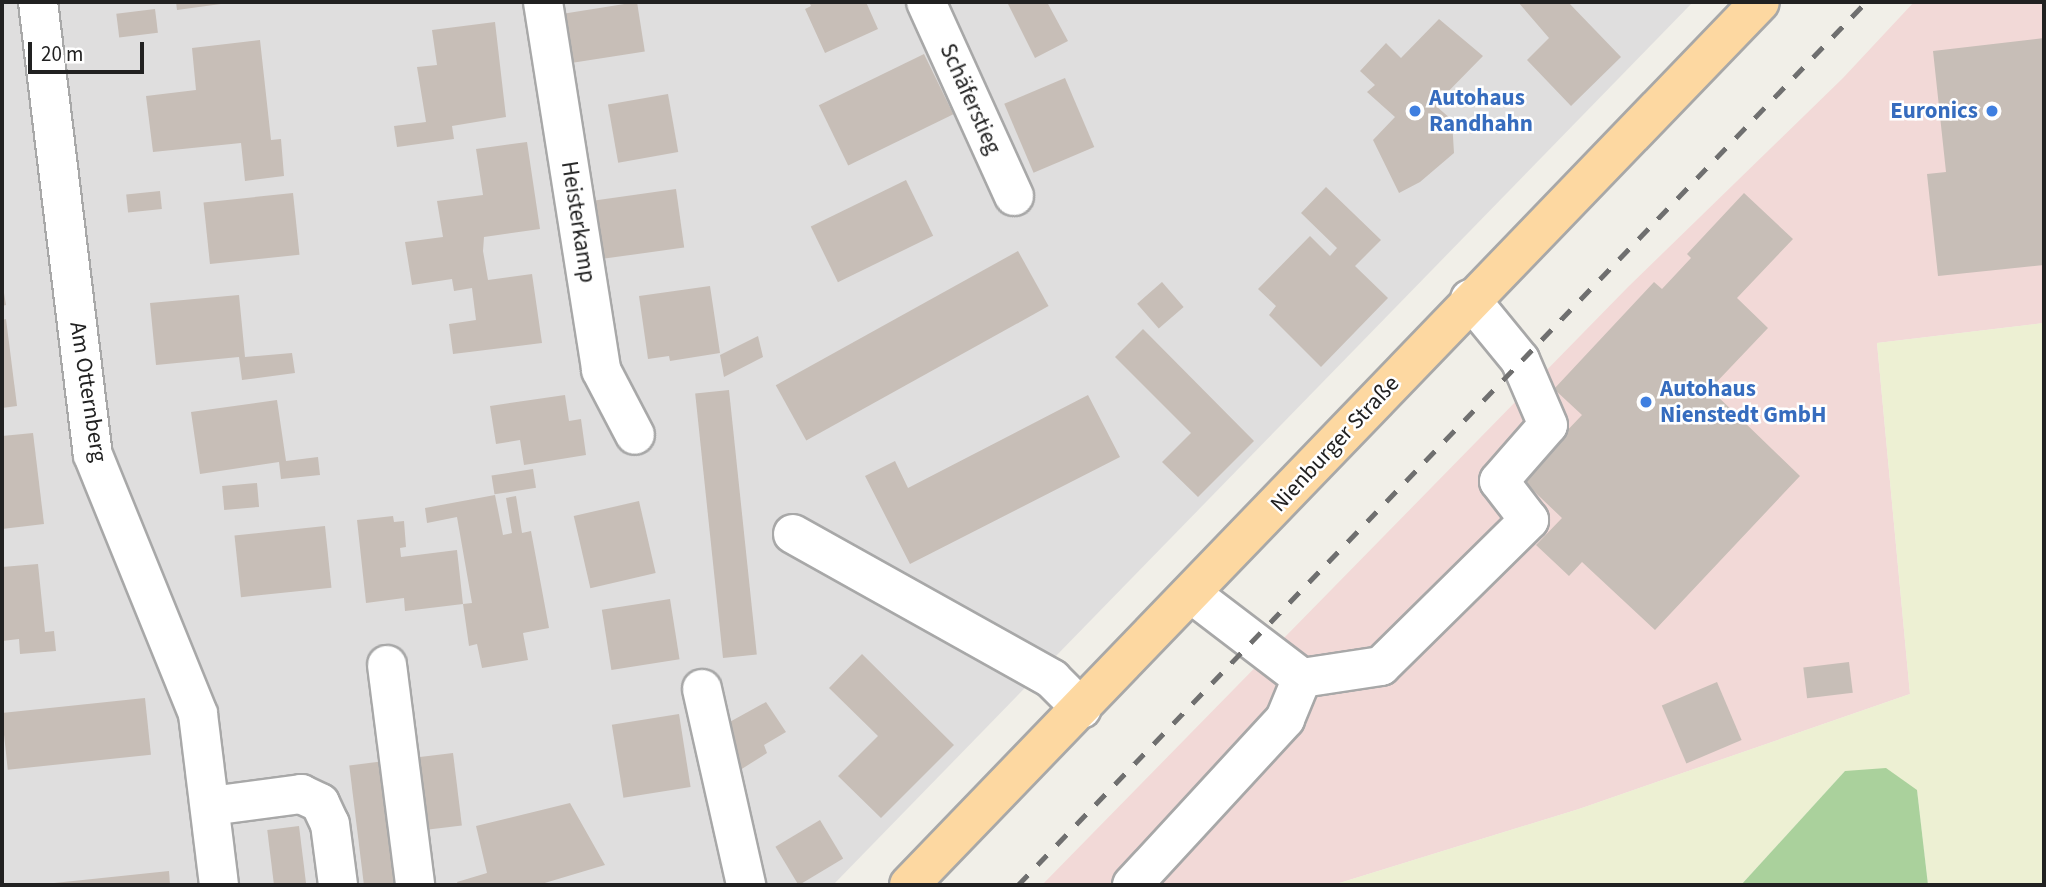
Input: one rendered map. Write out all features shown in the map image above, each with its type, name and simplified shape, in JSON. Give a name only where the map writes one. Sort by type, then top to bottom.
[{"type":"main road","name":"Nienburger Straße","points":[[909,885],[1193,595],[1470,299],[1760,2]]},
{"type":"street","name":"Am Otternberg","points":[[38,2],[93,455],[198,714],[219,885]]},
{"type":"street","name":"Heisterkamp","points":[[543,2],[601,370],[635,435]]},
{"type":"street","name":"Schäferstieg","points":[[926,2],[1014,197]]},
{"type":"street","points":[[1193,595],[1302,678],[1381,666],[1528,520],[1499,481],[1548,425],[1520,360],[1470,299]]},
{"type":"street","points":[[793,534],[1052,679],[1082,709]]},
{"type":"street","points":[[387,665],[415,885]]},
{"type":"street","points":[[1132,885],[1284,719],[1302,678]]},
{"type":"street","points":[[702,689],[746,885]]},
{"type":"street","points":[[211,806],[301,794],[320,803],[330,824],[338,885]]},
{"type":"shaded area","points":[[2,2],[1693,2],[833,885],[2,885]]},
{"type":"shaded area","points":[[1914,2],[2044,2],[2044,323],[1877,343],[1910,694],[1579,809],[1333,885],[1042,885],[1628,287],[1843,78]]},
{"type":"green space","points":[[2044,323],[2044,885],[1928,885],[1917,790],[1845,771],[1741,885],[1333,885],[1579,809],[1910,694],[1877,343]]},
{"type":"green space","points":[[1886,768],[1917,790],[1928,885],[1741,885],[1845,771]]},
{"type":"building","points":[[176,2],[228,2],[228,3],[177,10]]},
{"type":"building","points":[[637,2],[645,51],[573,63],[565,13]]},
{"type":"building","points":[[809,2],[866,2],[878,29],[825,53],[805,9],[811,6]]},
{"type":"building","points":[[1007,2],[1047,2],[1068,41],[1035,58]]},
{"type":"building","points":[[1518,2],[1568,2],[1621,57],[1571,106],[1527,60],[1549,38]]},
{"type":"building","points":[[155,9],[158,33],[119,38],[116,14]]},
{"type":"building","name":"Autohaus Randhahn","points":[[1439,19],[1483,56],[1435,105],[1452,120],[1454,153],[1420,182],[1399,193],[1373,140],[1395,117],[1367,92],[1375,85],[1360,71],[1386,43],[1401,58]]},
{"type":"building","points":[[495,22],[506,117],[452,126],[454,139],[397,147],[394,126],[426,122],[417,67],[437,65],[432,30]]},
{"type":"building","name":"Euronics","points":[[2044,38],[2044,265],[1938,276],[1927,174],[1946,172],[1933,51]]},
{"type":"building","points":[[260,40],[271,140],[281,139],[284,176],[245,181],[241,143],[153,152],[146,96],[196,90],[192,48]]},
{"type":"building","points":[[924,54],[953,114],[848,166],[819,105]]},
{"type":"building","points":[[1065,78],[1094,147],[1034,173],[1004,104]]},
{"type":"building","points":[[668,94],[678,152],[618,163],[608,105]]},
{"type":"building","points":[[527,142],[540,229],[484,237],[483,251],[488,280],[532,274],[542,343],[453,354],[449,324],[476,320],[472,288],[454,291],[452,279],[412,285],[405,242],[443,237],[437,201],[483,195],[476,149]]},
{"type":"building","points":[[906,180],[933,236],[838,282],[811,226]]},
{"type":"building","points":[[1326,187],[1381,240],[1355,266],[1388,298],[1321,367],[1269,315],[1276,306],[1258,289],[1310,236],[1330,256],[1337,248],[1301,213]]},
{"type":"building","points":[[676,189],[684,247],[601,259],[593,201]]},
{"type":"building","points":[[160,191],[162,209],[128,212],[126,195]]},
{"type":"building","points":[[293,193],[299,255],[210,264],[203,202]]},
{"type":"building","name":"Autohaus Nienstedt GmbH","points":[[1744,193],[1793,239],[1737,298],[1768,328],[1710,389],[1800,476],[1655,630],[1582,562],[1569,576],[1536,545],[1562,518],[1521,479],[1582,415],[1554,389],[1654,282],[1662,289],[1691,258],[1687,254]]},
{"type":"building","points":[[1018,251],[1049,306],[806,440],[776,385]]},
{"type":"building","points":[[2,281],[6,305],[2,306]]},
{"type":"building","points":[[1162,282],[1184,307],[1159,329],[1137,304]]},
{"type":"building","points":[[710,286],[720,353],[670,361],[669,356],[648,359],[639,296]]},
{"type":"building","points":[[239,295],[245,357],[292,353],[295,373],[242,380],[239,357],[156,365],[150,303]]},
{"type":"building","points":[[6,319],[17,406],[2,408],[2,320]]},
{"type":"building","points":[[1143,329],[1254,441],[1198,497],[1162,462],[1191,433],[1115,357]]},
{"type":"building","points":[[758,336],[763,357],[724,377],[720,355]]},
{"type":"building","points":[[729,390],[757,655],[723,658],[695,394]]},
{"type":"building","points":[[565,395],[569,421],[581,419],[586,455],[524,465],[520,440],[496,444],[490,406]]},
{"type":"building","points":[[1088,395],[1120,457],[910,564],[865,476],[895,461],[908,488]]},
{"type":"building","points":[[277,400],[286,461],[318,457],[320,475],[281,479],[279,462],[200,474],[191,412]]},
{"type":"building","points":[[33,433],[44,524],[2,529],[2,436]]},
{"type":"building","points":[[533,469],[536,488],[494,494],[492,476]]},
{"type":"building","points":[[257,483],[259,507],[224,510],[222,486]]},
{"type":"building","points":[[495,495],[503,535],[512,533],[506,498],[516,496],[522,533],[531,531],[549,628],[523,633],[528,660],[482,668],[477,644],[469,646],[463,604],[472,603],[457,517],[427,523],[425,508]]},
{"type":"building","points":[[639,501],[656,573],[590,588],[574,516]]},
{"type":"building","points":[[393,516],[394,522],[404,521],[406,547],[400,548],[401,557],[457,550],[463,604],[405,611],[404,598],[366,603],[357,520]]},
{"type":"building","points":[[325,526],[331,588],[241,597],[234,536]]},
{"type":"building","points":[[38,564],[45,632],[54,631],[56,651],[20,654],[19,639],[2,641],[2,567]]},
{"type":"building","points":[[670,599],[680,659],[611,670],[602,610]]},
{"type":"building","points":[[862,654],[954,745],[881,818],[838,776],[878,736],[829,688]]},
{"type":"building","points":[[1849,662],[1853,693],[1807,698],[1803,668]]},
{"type":"building","points":[[1717,682],[1742,740],[1686,763],[1662,705]]},
{"type":"building","points":[[145,698],[151,755],[8,770],[2,713]]},
{"type":"building","points":[[766,702],[786,732],[764,745],[767,753],[737,772],[726,724]]},
{"type":"building","points":[[679,714],[691,787],[623,798],[612,725]]},
{"type":"building","points":[[453,753],[462,825],[414,831],[405,759]]},
{"type":"building","points":[[385,761],[400,885],[364,885],[349,765]]},
{"type":"building","points":[[570,803],[605,865],[538,885],[458,885],[457,882],[487,873],[476,826]]},
{"type":"building","points":[[820,820],[843,859],[798,885],[775,847]]},
{"type":"building","points":[[299,826],[306,885],[274,885],[267,830]]},
{"type":"building","points":[[169,871],[170,885],[54,885],[54,883]]},
{"type":"railway","points":[[1018,885],[1866,2]]},
{"type":"place","name":"Autohaus Randhahn","points":[[1415,111]]},
{"type":"place","name":"Euronics","points":[[1992,111]]},
{"type":"place","name":"Autohaus Nienstedt GmbH","points":[[1646,402]]}]
